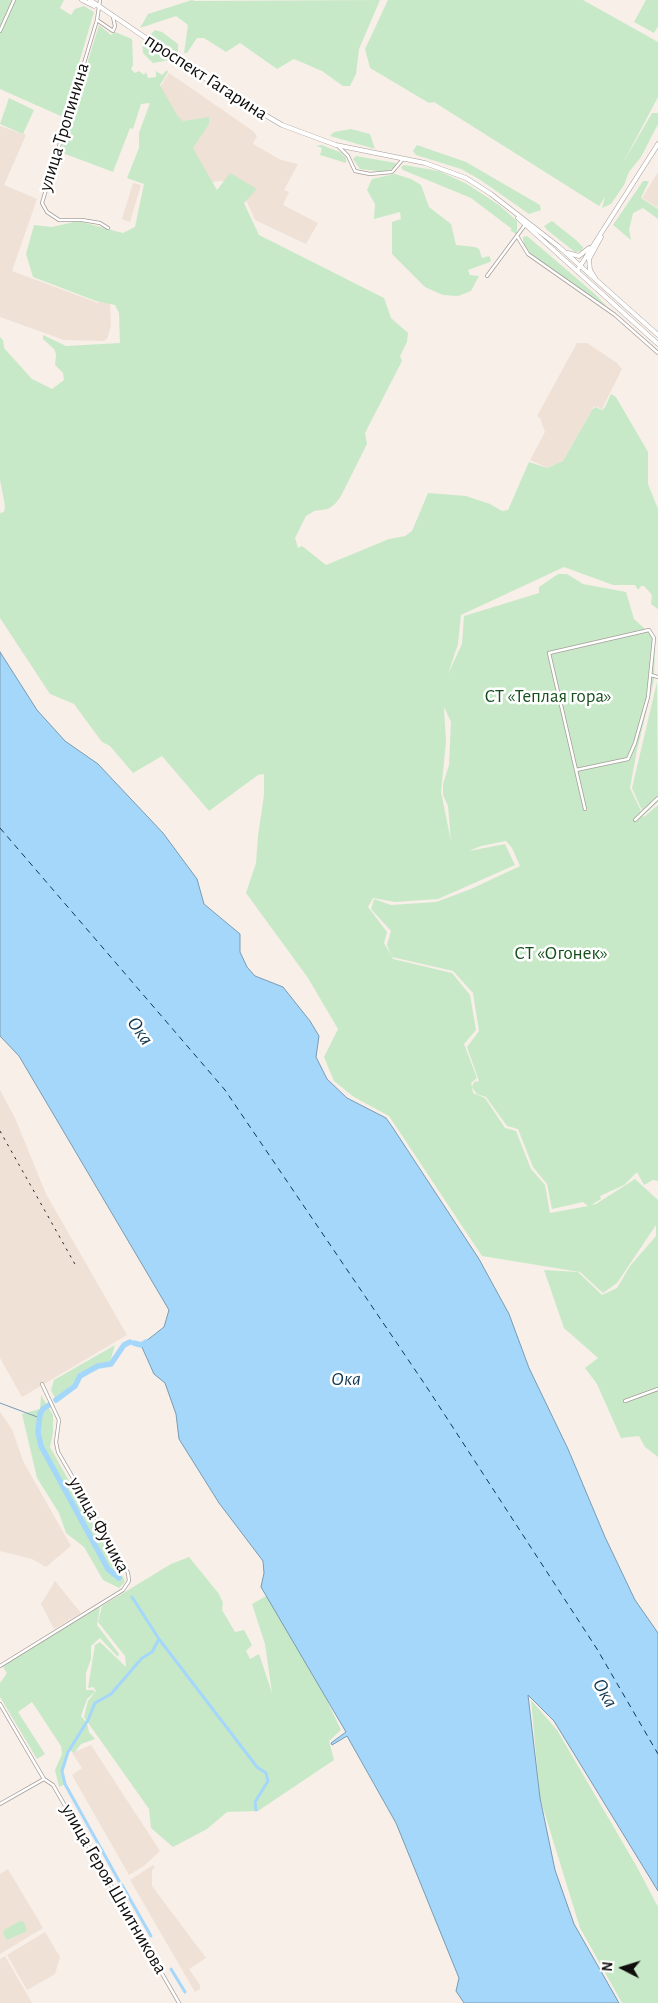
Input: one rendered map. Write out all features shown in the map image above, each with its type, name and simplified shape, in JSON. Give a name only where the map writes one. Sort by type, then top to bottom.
[{"type":"main road","name":"проспект Гагарина","points":[[82,0],[114,17],[268,119],[336,145],[425,163],[452,171],[477,184],[506,206]]},
{"type":"main road","name":"проспект Гагарина","points":[[90,0],[99,8]]},
{"type":"main road","points":[[600,283],[590,270],[590,259],[605,228],[658,144]]},
{"type":"main road","points":[[506,206],[525,226],[658,344]]},
{"type":"main road","points":[[506,206],[558,246],[658,335]]},
{"type":"main road","points":[[558,246],[576,256],[582,255],[605,228]]},
{"type":"main road","points":[[577,271],[592,244]]},
{"type":"street","points":[[0,31],[14,0]]},
{"type":"street","name":"улица Тропинина","points":[[100,0],[97,20],[42,203],[47,212],[59,220],[82,220],[100,223],[108,228]]},
{"type":"street","points":[[97,20],[113,31],[116,26],[114,17]]},
{"type":"street","points":[[336,145],[348,156],[355,171],[370,174],[392,172],[403,159]]},
{"type":"street","points":[[488,276],[525,226]]},
{"type":"street","points":[[517,236],[528,254],[615,315],[658,353]]},
{"type":"street","points":[[576,770],[628,759],[635,743],[648,696],[654,638],[649,630],[549,653],[576,770],[585,809]]},
{"type":"street","points":[[651,675],[658,676]]},
{"type":"street","points":[[635,820],[658,798]]},
{"type":"street","name":"улица Фучика","points":[[0,1666],[123,1590],[129,1581],[128,1573],[58,1452],[56,1442],[60,1426],[42,1384]]},
{"type":"street","points":[[625,1401],[658,1389]]},
{"type":"street","name":"улица Героя Шнитникова","points":[[0,1704],[44,1779],[53,1785],[179,2003]]},
{"type":"street","points":[[0,1804],[44,1779]]},
{"type":"shaded area","points":[[169,73],[253,131],[257,136],[253,144],[281,160],[298,164],[284,190],[289,192],[283,205],[318,223],[306,244],[255,220],[237,180],[210,182],[160,87]]},
{"type":"shaded area","points":[[0,126],[26,135],[4,185],[37,199],[12,271],[98,303],[101,299],[110,302],[111,326],[107,339],[103,341],[64,340],[0,317]]},
{"type":"shaded area","points":[[658,172],[658,208],[642,198]]},
{"type":"shaded area","points":[[133,183],[141,185],[130,222],[122,219]]},
{"type":"shaded area","points":[[577,343],[587,343],[617,363],[622,369],[602,409],[594,406],[563,461],[547,468],[530,460],[545,432],[540,418],[537,416]]},
{"type":"shaded area","points":[[0,1090],[15,1118],[46,1194],[127,1335],[22,1397],[0,1358]]},
{"type":"shaded area","points":[[0,1412],[12,1429],[23,1461],[71,1546],[46,1567],[32,1559],[0,1551]]},
{"type":"shaded area","points":[[55,1581],[81,1613],[54,1629],[41,1604]]},
{"type":"shaded area","points":[[91,1745],[160,1851],[144,1866],[129,1875],[72,1775],[82,1768],[72,1753]]},
{"type":"shaded area","points":[[153,1865],[155,1868],[152,1870],[152,1886],[206,1958],[189,1969],[200,1985],[200,1989],[195,1992],[130,1880]]},
{"type":"shaded area","points":[[8,1869],[43,1928],[0,1954],[0,1874]]},
{"type":"shaded area","points":[[45,1932],[60,1957],[55,1974],[27,1990],[7,1955]]},
{"type":"shaded area","points":[[5,1956],[32,2003],[0,2003],[0,1959]]},
{"type":"green space","points":[[0,0],[64,0],[60,8],[71,15],[75,9],[84,6],[94,12],[63,117],[0,89]]},
{"type":"green space","points":[[192,0],[380,0],[359,49],[356,74],[350,86],[343,86],[322,71],[294,59],[277,69],[240,43],[226,52],[204,38],[197,38],[187,53],[184,53],[188,25],[176,16],[140,28],[148,14]]},
{"type":"green space","points":[[388,0],[583,0],[658,42],[658,97],[623,163],[652,113],[658,113],[658,124],[641,157],[629,172],[624,185],[611,204],[602,208],[605,197],[599,206],[434,102],[429,103],[370,68],[365,49]]},
{"type":"green space","points":[[646,0],[658,0],[658,26],[654,33],[634,22]]},
{"type":"green space","points":[[99,25],[111,35],[115,32],[132,39],[133,65],[131,69],[135,73],[139,71],[144,75],[146,72],[148,78],[156,77],[156,71],[162,75],[167,70],[168,72],[160,85],[177,115],[183,121],[209,117],[209,124],[193,148],[217,190],[230,173],[257,189],[244,203],[259,235],[384,298],[391,318],[408,333],[407,342],[400,356],[402,361],[365,433],[367,444],[341,496],[328,509],[314,511],[306,516],[295,538],[298,548],[302,546],[326,565],[389,539],[405,536],[412,531],[428,493],[466,496],[490,504],[502,511],[508,510],[529,462],[547,468],[563,461],[592,410],[595,407],[602,410],[611,394],[616,397],[648,452],[648,484],[658,509],[658,609],[651,604],[652,595],[644,586],[641,586],[638,590],[635,585],[613,585],[564,567],[461,615],[458,644],[448,674],[462,644],[464,616],[539,593],[539,587],[558,574],[567,574],[583,584],[626,592],[634,619],[655,638],[654,680],[630,788],[644,817],[658,805],[658,1181],[653,1180],[644,1185],[637,1172],[624,1185],[600,1196],[601,1199],[591,1205],[596,1204],[635,1179],[658,1200],[658,1457],[645,1447],[639,1436],[621,1438],[597,1384],[585,1368],[598,1358],[564,1328],[544,1270],[578,1272],[602,1295],[617,1288],[630,1266],[656,1236],[656,1225],[617,1283],[603,1293],[580,1272],[482,1256],[389,1116],[354,1097],[334,1081],[324,1057],[338,1029],[308,978],[246,893],[256,863],[264,795],[264,774],[258,775],[209,811],[162,756],[133,773],[110,746],[102,742],[74,704],[50,694],[0,618],[0,513],[4,512],[5,506],[0,480],[0,337],[3,340],[4,348],[32,379],[52,389],[64,380],[63,373],[55,365],[56,354],[54,349],[43,339],[43,335],[66,346],[120,343],[119,313],[115,305],[96,301],[33,277],[26,254],[34,225],[52,227],[78,221],[123,233],[135,227],[144,184],[127,178],[139,148],[139,133],[150,103],[141,104],[133,129],[130,128],[113,172],[60,152]],"holes":[[[444,707],[451,722],[449,765],[443,784],[443,795],[448,806],[451,841],[441,792],[446,742]],[[506,841],[512,848],[520,866],[471,889],[436,902],[391,905],[374,899],[371,909],[391,931],[387,945],[391,955],[384,943],[387,932],[368,907],[373,898],[395,902],[438,899],[515,865],[505,844],[469,851],[481,846]],[[392,957],[453,971],[473,993],[479,1031],[467,1047],[479,1081],[474,1082],[472,1087],[471,1083],[477,1078],[464,1044],[476,1030],[470,995],[452,973],[393,959]],[[472,1087],[477,1094],[486,1097],[507,1126],[518,1129],[533,1167],[547,1184],[552,1209],[583,1202],[588,1206],[550,1213],[545,1185],[531,1169],[516,1131],[505,1128],[485,1098],[473,1093]]]},
{"type":"green space","points":[[155,30],[162,32],[178,44],[178,53],[150,35]]},
{"type":"green space","points":[[142,42],[170,60],[153,63],[143,53]]},
{"type":"green space","points":[[9,98],[34,110],[23,134],[0,124]]},
{"type":"green space","points":[[351,129],[370,134],[375,149],[330,136],[334,132]]},
{"type":"green space","points":[[321,145],[340,152],[346,158],[346,163],[320,155],[322,148],[316,146]]},
{"type":"green space","points":[[417,145],[466,162],[540,205],[541,210],[529,214],[479,179],[461,169],[416,155],[413,151]]},
{"type":"green space","points":[[356,156],[396,163],[395,167],[385,172],[360,169],[353,159]]},
{"type":"green space","points":[[404,165],[439,171],[467,184],[499,205],[517,221],[517,235],[510,230],[512,229],[471,198],[403,170],[401,167]]},
{"type":"green space","points":[[395,174],[411,179],[421,185],[429,207],[451,224],[456,245],[479,249],[482,258],[489,256],[490,262],[468,270],[470,275],[479,276],[471,291],[458,296],[443,295],[425,287],[392,254],[392,222],[401,219],[400,212],[374,219],[375,204],[367,190],[372,179]]},
{"type":"green space","points":[[643,181],[649,181],[641,198],[658,209],[658,219],[643,208],[633,213],[629,230],[631,240],[613,225]]},
{"type":"green space","points":[[552,221],[583,247],[582,251],[575,252],[547,230],[544,226]]},
{"type":"green space","points":[[527,236],[595,294],[608,308],[561,277],[524,248],[523,237]]},
{"type":"green space","points":[[657,682],[658,802],[644,815],[632,788]]},
{"type":"green space","points":[[115,1345],[110,1362],[101,1363],[78,1376],[73,1384],[55,1398],[51,1390],[54,1380]]},
{"type":"green space","points":[[41,1395],[53,1415],[53,1433],[50,1447],[123,1577],[125,1582],[119,1588],[103,1580],[84,1547],[66,1533],[59,1513],[37,1478],[22,1414],[40,1409]]},
{"type":"green space","points":[[189,1557],[219,1594],[223,1603],[222,1610],[235,1632],[244,1630],[252,1645],[246,1651],[250,1659],[259,1654],[272,1693],[265,1644],[252,1604],[275,1591],[341,1730],[329,1741],[334,1760],[258,1811],[227,1812],[207,1829],[173,1847],[151,1828],[149,1809],[84,1717],[88,1701],[96,1691],[93,1687],[88,1688],[95,1645],[100,1642],[126,1667],[125,1656],[98,1622],[102,1606],[171,1564]]},
{"type":"green space","points":[[100,1607],[97,1625],[119,1654],[118,1657],[100,1638],[91,1646],[91,1659],[86,1673],[86,1690],[93,1690],[95,1692],[87,1699],[81,1716],[95,1739],[81,1744],[74,1753],[68,1749],[62,1767],[65,1784],[59,1787],[55,1770],[62,1754],[61,1746],[32,1702],[18,1712],[45,1754],[37,1759],[0,1697],[0,1683],[7,1673],[3,1667],[15,1657]]},
{"type":"green space","points":[[531,1700],[557,1730],[637,1867],[658,1907],[658,2003],[622,2003],[580,1928],[540,1798]]},
{"type":"green space","points":[[20,1921],[24,1922],[27,1931],[7,1940],[3,1934],[4,1930]]},
{"type":"water","name":"Ока","points":[[0,652],[37,710],[65,741],[98,764],[163,833],[197,879],[204,904],[240,934],[240,952],[247,967],[255,976],[283,987],[310,1021],[319,1036],[316,1057],[327,1079],[347,1098],[386,1118],[393,1128],[479,1259],[509,1314],[529,1368],[568,1449],[605,1537],[635,1600],[658,1633],[658,1891],[554,1721],[528,1695],[540,1798],[555,1870],[574,1924],[619,2003],[464,2003],[456,1991],[459,1978],[396,1823],[347,1736],[332,1745],[331,1743],[346,1732],[261,1587],[264,1573],[263,1561],[219,1503],[179,1439],[176,1414],[165,1383],[154,1374],[141,1345],[164,1327],[169,1310],[19,1056],[0,1036]]},
{"type":"waterway","points":[[56,1400],[75,1386],[80,1376],[98,1366],[111,1364],[124,1345],[130,1342]]},
{"type":"waterway","points":[[134,1343],[141,1345],[146,1342]]},
{"type":"waterway","points":[[0,1403],[40,1418]]},
{"type":"waterway","points":[[49,1405],[40,1414],[38,1432],[41,1446],[108,1569],[119,1578]]},
{"type":"waterway","points":[[119,1881],[65,1784],[62,1771],[68,1752],[88,1720],[95,1703],[111,1694],[142,1658],[152,1652],[159,1639],[132,1597]]},
{"type":"waterway","points":[[159,1639],[257,1767],[266,1773],[268,1781],[255,1802],[256,1810]]},
{"type":"waterway","points":[[122,1885],[151,1936]]},
{"type":"waterway","points":[[171,1969],[185,1992]]},
{"type":"ferry route","points":[[0,828],[225,1090],[426,1386],[597,1649],[658,1754]]},
{"type":"railway","points":[[0,1131],[76,1266]]},
{"type":"park label","name":"СТ «Теплая гора»","points":[[548,696]]},
{"type":"park label","name":"СТ «Огонек»","points":[[561,953]]}]
